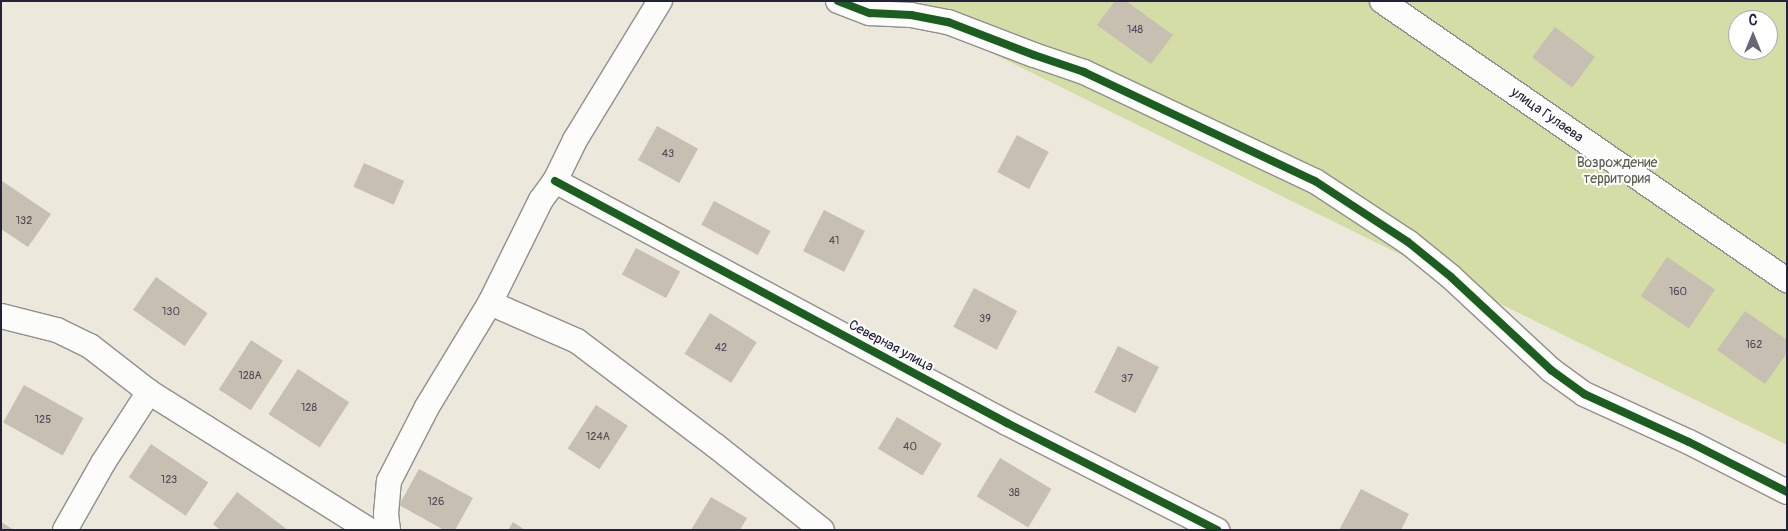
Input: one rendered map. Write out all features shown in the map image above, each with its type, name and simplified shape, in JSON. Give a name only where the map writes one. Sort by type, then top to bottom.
[{"type":"street","points":[[388,530],[386,514],[389,481],[427,407],[490,303],[541,200],[555,181],[575,140],[660,1]]},
{"type":"street","points":[[838,1],[870,13],[912,16],[948,22],[1084,72],[1315,181],[1408,242],[1451,277],[1551,370],[1584,394],[1688,442],[1787,492]]},
{"type":"street","name":"улица Гулаева","points":[[1382,1],[1787,280]]},
{"type":"street","name":"Северная улица","points":[[555,181],[1007,423],[1216,530]]},
{"type":"street","points":[[490,303],[577,341],[716,446],[822,530]]},
{"type":"street","points":[[1,316],[58,330],[90,346],[149,392],[369,530]]},
{"type":"street","points":[[65,530],[103,463],[149,392]]},
{"type":"green space","name":"Возрождение территория","points":[[886,1],[1787,1],[1787,445]]},
{"type":"building","points":[[1115,1],[1126,1],[1173,35],[1151,64],[1097,25]]},
{"type":"building","points":[[1555,27],[1595,57],[1572,87],[1532,57]]},
{"type":"building","points":[[657,126],[698,149],[679,183],[638,160]]},
{"type":"building","points":[[1017,135],[1049,152],[1029,189],[997,172]]},
{"type":"building","points":[[364,163],[404,181],[394,205],[353,187]]},
{"type":"building","points":[[2,181],[51,214],[28,247],[1,229]]},
{"type":"building","points":[[714,201],[771,231],[758,255],[701,225]]},
{"type":"building","points":[[824,210],[865,231],[844,272],[803,251]]},
{"type":"building","points":[[636,248],[680,271],[666,298],[622,274]]},
{"type":"building","points":[[1667,257],[1715,289],[1689,328],[1641,296]]},
{"type":"building","points":[[156,277],[208,313],[185,346],[133,310]]},
{"type":"building","points":[[974,288],[1017,311],[997,350],[953,327]]},
{"type":"building","points":[[1745,311],[1787,340],[1787,353],[1765,384],[1717,350]]},
{"type":"building","points":[[710,313],[757,342],[731,383],[685,354]]},
{"type":"building","points":[[251,340],[283,361],[251,410],[219,389]]},
{"type":"building","points":[[1118,346],[1159,367],[1135,413],[1094,392]]},
{"type":"building","points":[[298,369],[349,402],[320,448],[269,414]]},
{"type":"building","points":[[24,385],[83,418],[63,456],[3,423]]},
{"type":"building","points":[[596,405],[628,426],[600,469],[568,449]]},
{"type":"building","points":[[897,417],[942,444],[923,475],[878,449]]},
{"type":"building","points":[[151,444],[208,483],[186,516],[129,477]]},
{"type":"building","points":[[1000,458],[1051,489],[1028,527],[977,497]]},
{"type":"building","points":[[419,469],[473,498],[455,530],[444,530],[399,505]]},
{"type":"building","points":[[1361,489],[1409,514],[1401,530],[1339,530]]},
{"type":"building","points":[[237,492],[288,530],[220,530],[213,524]]},
{"type":"building","points":[[711,497],[747,518],[740,530],[691,530]]},
{"type":"building","points":[[1,522],[14,530],[1,530]]},
{"type":"building","points":[[513,522],[525,530],[508,530]]},
{"type":"cycle path","points":[[838,1],[870,13],[911,15],[948,22],[1084,72],[1315,181],[1408,242],[1451,277],[1551,370],[1584,394],[1689,442],[1787,492]]},
{"type":"cycle path","points":[[555,181],[1007,423],[1217,530]]}]
